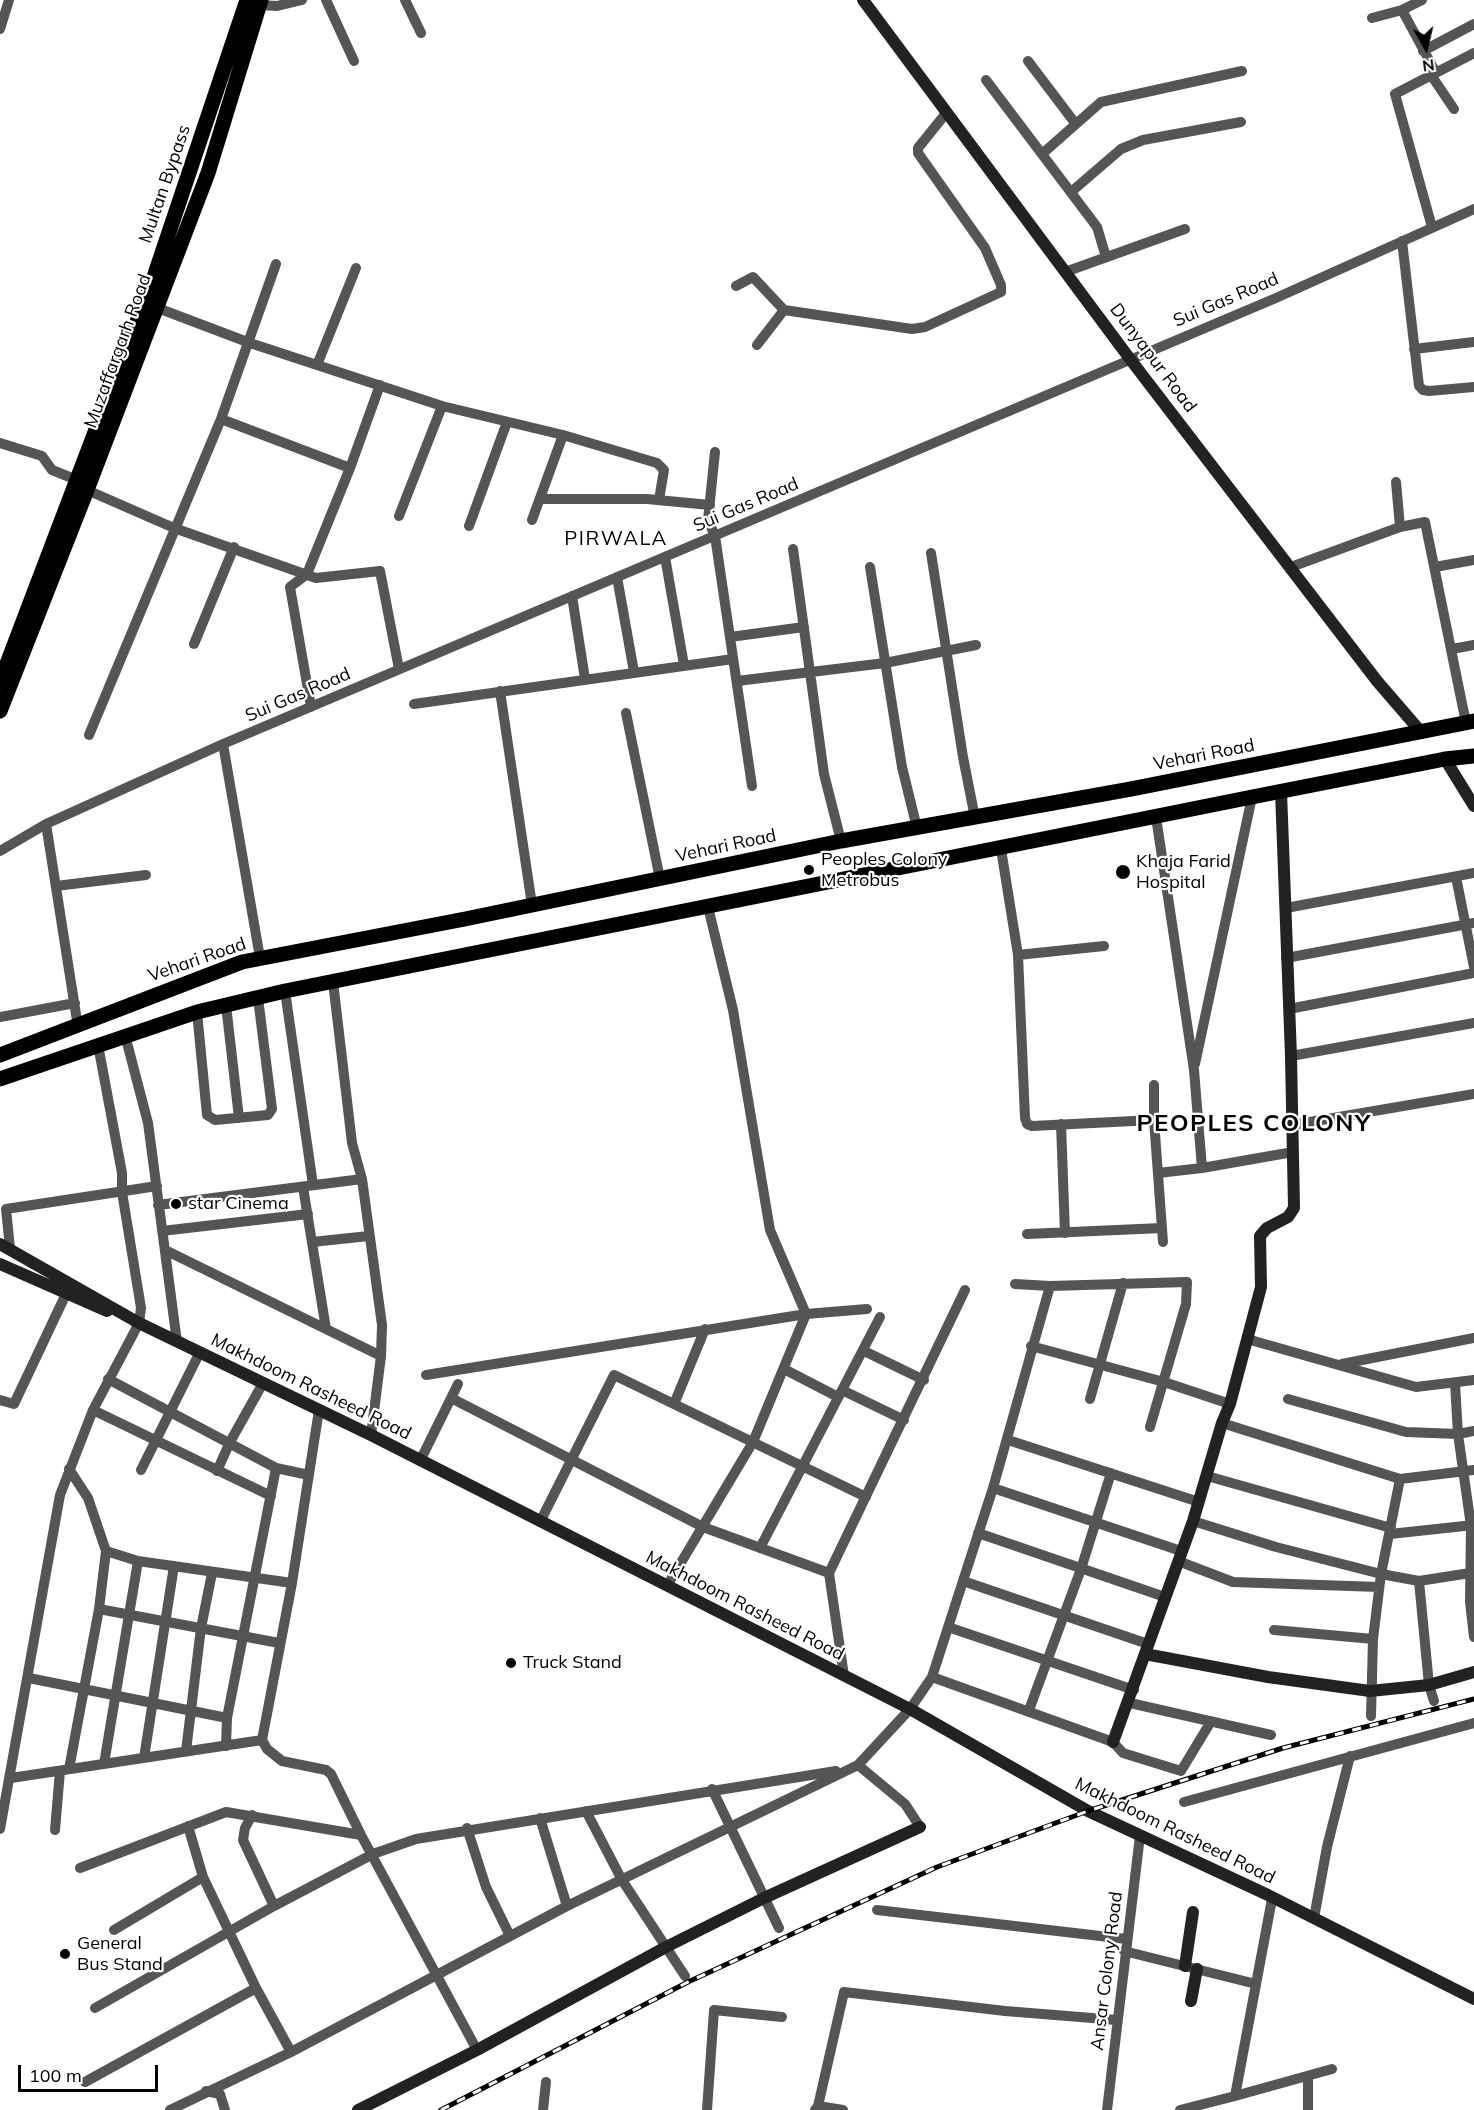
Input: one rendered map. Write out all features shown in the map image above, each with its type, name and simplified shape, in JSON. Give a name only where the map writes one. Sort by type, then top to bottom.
[{"type":"main road","name":"Muzaffargarh Road","points":[[0,711],[82,485],[208,173],[256,2]]},
{"type":"main road","name":"Multan Bypass","points":[[0,682],[82,485],[154,276],[256,2]]},
{"type":"main road","name":"Vehari Road","points":[[0,1055],[78,1027],[191,980],[260,958],[841,841],[975,819],[1470,722]]},
{"type":"main road","points":[[0,1079],[197,1012],[285,991],[1252,797],[1445,759],[1474,756]]},
{"type":"street","points":[[0,29],[9,0]]},
{"type":"street","points":[[256,2],[277,6],[302,0]]},
{"type":"street","points":[[326,0],[354,61]]},
{"type":"street","points":[[405,0],[421,33]]},
{"type":"street","name":"Dunyapur Road","points":[[863,0],[1130,358],[1377,681],[1421,732]]},
{"type":"street","points":[[1372,18],[1402,10],[1422,0]]},
{"type":"street","points":[[1402,10],[1433,74],[1454,109]]},
{"type":"street","points":[[1423,51],[1474,24]]},
{"type":"street","points":[[1432,227],[1395,94],[1474,53]]},
{"type":"street","points":[[1028,61],[1075,123]]},
{"type":"street","points":[[1042,154],[1101,102],[1242,71]]},
{"type":"street","points":[[986,80],[1097,227],[1106,257]]},
{"type":"street","points":[[736,286],[750,277],[756,278],[784,310],[912,329],[925,327],[1001,292],[1001,285],[985,248],[918,153],[918,148],[947,112]]},
{"type":"street","points":[[1071,192],[1121,149],[1143,140],[1241,122]]},
{"type":"street","name":"Sui Gas Road","points":[[0,851],[46,824],[223,744],[1276,298],[1474,209]]},
{"type":"street","points":[[1065,272],[1185,229]]},
{"type":"street","points":[[1402,241],[1419,386],[1423,390],[1474,387]]},
{"type":"street","points":[[89,735],[221,419],[250,343],[276,264]]},
{"type":"street","points":[[317,365],[356,268]]},
{"type":"street","points":[[155,307],[250,343],[442,406],[563,435],[662,466],[659,500]]},
{"type":"street","points":[[757,345],[784,310]]},
{"type":"street","points":[[1414,350],[1474,342]]},
{"type":"street","points":[[311,707],[290,587],[307,574],[350,468],[380,385]]},
{"type":"street","points":[[399,516],[442,406]]},
{"type":"street","points":[[221,419],[350,468]]},
{"type":"street","points":[[469,526],[507,422]]},
{"type":"street","points":[[532,520],[563,435]]},
{"type":"street","points":[[0,443],[42,456],[52,470],[174,528],[234,547],[316,578],[380,571],[399,669]]},
{"type":"street","points":[[716,452],[708,520],[715,536],[752,786]]},
{"type":"street","points":[[1396,482],[1400,527]]},
{"type":"street","points":[[540,499],[659,500],[710,505]]},
{"type":"street","points":[[1291,567],[1400,527],[1425,522],[1470,722]]},
{"type":"street","points":[[194,644],[234,547]]},
{"type":"street","points":[[793,549],[824,774],[841,841]]},
{"type":"street","points":[[932,553],[946,651],[975,819]]},
{"type":"street","points":[[665,557],[684,666]]},
{"type":"street","points":[[1435,567],[1474,560]]},
{"type":"street","points":[[870,567],[902,767],[917,828]]},
{"type":"street","points":[[617,577],[634,672]]},
{"type":"street","points":[[572,596],[585,679]]},
{"type":"street","points":[[730,637],[804,627]]},
{"type":"street","points":[[737,681],[885,663],[976,645]]},
{"type":"street","points":[[1452,649],[1474,645]]},
{"type":"street","points":[[414,704],[734,658]]},
{"type":"street","points":[[500,691],[532,905]]},
{"type":"street","points":[[626,713],[660,879]]},
{"type":"street","points":[[223,744],[260,958]]},
{"type":"street","points":[[1445,759],[1474,806]]},
{"type":"street","points":[[1113,1742],[1130,1703],[1165,1596],[1193,1521],[1222,1423],[1230,1404],[1261,1287],[1260,1236],[1267,1228],[1288,1217],[1294,1208],[1292,1056],[1286,958],[1281,792]]},
{"type":"street","points":[[1194,1070],[1252,797]]},
{"type":"street","points":[[1156,817],[1194,1070],[1202,1168]]},
{"type":"street","points":[[46,824],[78,1027]]},
{"type":"street","points":[[1001,849],[1018,956],[1025,1118],[1032,1126],[1154,1120]]},
{"type":"street","points":[[1286,908],[1474,873]]},
{"type":"street","points":[[56,886],[146,875]]},
{"type":"street","points":[[1455,877],[1470,924],[1474,967]]},
{"type":"street","points":[[667,1586],[753,1442],[806,1314],[770,1230],[733,1010],[708,907]]},
{"type":"street","points":[[1286,958],[1470,924]]},
{"type":"street","points":[[1018,956],[1104,946]]},
{"type":"street","points":[[1289,1009],[1474,973]]},
{"type":"street","points":[[333,982],[352,1143],[362,1179],[382,1325],[381,1356],[371,1435]]},
{"type":"street","points":[[285,991],[308,1186],[308,1214],[326,1329]]},
{"type":"street","points":[[197,1012],[207,1115],[215,1120],[268,1115],[272,1109],[258,998]]},
{"type":"street","points":[[0,1017],[75,1003]]},
{"type":"street","points":[[226,1005],[239,1118]]},
{"type":"street","points":[[1292,1056],[1474,1023]]},
{"type":"street","points":[[125,1035],[148,1123],[177,1342]]},
{"type":"street","points":[[0,1829],[29,1678],[60,1495],[93,1410],[139,1323],[141,1308],[122,1192],[122,1173],[98,1045]]},
{"type":"street","points":[[1154,1085],[1154,1120],[1163,1242]]},
{"type":"street","points":[[1292,1125],[1474,1094]]},
{"type":"street","points":[[1061,1124],[1065,1233]]},
{"type":"street","points":[[1158,1173],[1202,1168],[1293,1152]]},
{"type":"street","points":[[158,1205],[362,1179]]},
{"type":"street","points":[[5,1246],[6,1209],[157,1186]]},
{"type":"street","points":[[162,1231],[308,1214]]},
{"type":"street","points":[[1027,1234],[1162,1228]]},
{"type":"street","points":[[312,1242],[369,1236]]},
{"type":"street","name":"Makhdoom Rasheed Road","points":[[5,1246],[139,1323],[371,1435],[910,1709],[1088,1811],[1314,1918],[1474,1999]]},
{"type":"street","points":[[165,1250],[381,1356]]},
{"type":"street","points":[[0,1264],[66,1294],[139,1323]]},
{"type":"street","points":[[1015,1284],[1050,1286],[1187,1282],[1186,1304],[1150,1427]]},
{"type":"street","points":[[1090,1399],[1123,1283]]},
{"type":"street","points":[[170,2110],[291,2052],[567,1905],[622,1880],[729,1825],[854,1767],[910,1709],[932,1677],[1008,1440],[1031,1346],[1050,1286]]},
{"type":"street","points":[[844,1676],[829,1573],[924,1380],[965,1290]]},
{"type":"street","points":[[0,1400],[14,1404],[66,1294]]},
{"type":"street","points":[[426,1375],[705,1329],[806,1314],[867,1309]]},
{"type":"street","points":[[760,1548],[880,1317]]},
{"type":"street","points":[[674,1404],[705,1329]]},
{"type":"street","points":[[1341,1364],[1474,1338]]},
{"type":"street","points":[[1247,1339],[1416,1387],[1474,1380]]},
{"type":"street","points":[[1031,1346],[1164,1382],[1230,1404]]},
{"type":"street","points":[[864,1351],[924,1380]]},
{"type":"street","points":[[141,1470],[200,1352]]},
{"type":"street","points":[[784,1369],[904,1420]]},
{"type":"street","points":[[540,1522],[614,1375],[866,1497]]},
{"type":"street","points":[[108,1379],[276,1468],[309,1475]]},
{"type":"street","points":[[217,1471],[230,1442],[263,1383]]},
{"type":"street","points":[[1455,1383],[1458,1434],[1469,1471],[1472,1526],[1470,1573],[1474,1637]]},
{"type":"street","points":[[420,1461],[458,1384]]},
{"type":"street","points":[[451,1398],[703,1527],[829,1573]]},
{"type":"street","points":[[1288,1399],[1406,1432],[1458,1434],[1474,1431]]},
{"type":"street","points":[[93,1410],[271,1496]]},
{"type":"street","points":[[319,1410],[292,1583],[262,1740],[267,1749],[282,1761],[331,1774],[477,2050]]},
{"type":"street","points":[[1222,1423],[1400,1479],[1469,1471]]},
{"type":"street","points":[[1008,1440],[1199,1502]]},
{"type":"street","points":[[226,1746],[227,1718],[276,1468]]},
{"type":"street","points":[[55,1830],[64,1770],[85,1690],[106,1551],[88,1498],[69,1469]]},
{"type":"street","points":[[1029,1710],[1081,1569],[1111,1473]]},
{"type":"street","points":[[1207,1476],[1390,1531],[1472,1526]]},
{"type":"street","points":[[1371,1716],[1373,1639],[1379,1587],[1400,1479]]},
{"type":"street","points":[[993,1488],[1095,1520],[1180,1556],[1233,1582],[1379,1587]]},
{"type":"street","points":[[1193,1521],[1276,1547],[1381,1574],[1419,1581],[1470,1573]]},
{"type":"street","points":[[978,1533],[1165,1596]]},
{"type":"street","points":[[106,1551],[138,1562],[292,1583]]},
{"type":"street","points":[[104,1764],[127,1614],[138,1562]]},
{"type":"street","points":[[144,1758],[174,1566]]},
{"type":"street","points":[[186,1752],[189,1711],[201,1628],[212,1573]]},
{"type":"street","points":[[963,1581],[1063,1614],[1147,1649],[1268,1677],[1370,1691],[1429,1685],[1474,1672]]},
{"type":"street","points":[[1419,1581],[1429,1685],[1434,1701]]},
{"type":"street","points":[[99,1609],[279,1643]]},
{"type":"street","points":[[948,1627],[1134,1690]]},
{"type":"street","points":[[1274,1630],[1373,1639]]},
{"type":"street","points":[[932,1677],[1113,1742],[1123,1753],[1181,1771],[1210,1723]]},
{"type":"street","points":[[29,1678],[227,1718]]},
{"type":"street","points":[[1130,1703],[1271,1735]]},
{"type":"street","points":[[1184,1802],[1474,1723]]},
{"type":"street","points":[[11,1778],[262,1740]]},
{"type":"street","points":[[1314,1918],[1327,1847],[1350,1756]]},
{"type":"street","points":[[95,2008],[274,1906],[373,1854],[416,1839],[467,1828],[854,1767],[905,1804],[920,1827],[764,1898],[666,1947],[477,2050],[358,2110]]},
{"type":"street","points":[[711,1790],[779,1928]]},
{"type":"street","points":[[586,1811],[622,1880],[685,1976]]},
{"type":"street","points":[[80,1868],[226,1812],[362,1835]]},
{"type":"street","points":[[252,1815],[245,1828],[243,1840],[274,1906]]},
{"type":"street","points":[[540,1818],[567,1905]]},
{"type":"street","points":[[188,1826],[203,1877],[256,1988],[291,2052]]},
{"type":"street","points":[[467,1828],[486,1887],[510,1936]]},
{"type":"street","name":"Ansar Colony Road","points":[[1107,2110],[1140,1836]]},
{"type":"street","points":[[114,1930],[203,1877]]},
{"type":"street","points":[[1235,2096],[1272,1899]]},
{"type":"street","points":[[877,1910],[1126,1939]]},
{"type":"street","points":[[1191,2001],[1193,1912]]},
{"type":"street","points":[[1125,1951],[1256,1984]]},
{"type":"street","points":[[85,2082],[256,1988]]},
{"type":"street","points":[[843,2110],[816,2108],[844,1992],[1005,2011],[1117,2020]]},
{"type":"street","points":[[707,2110],[714,2010],[782,2017]]},
{"type":"street","points":[[1180,2110],[1332,2069]]},
{"type":"street","points":[[1308,2076],[1308,2110]]},
{"type":"street","points":[[543,2110],[546,2082]]},
{"type":"street","points":[[206,2091],[220,2094],[225,2110]]},
{"type":"railway","points":[[441,2110],[688,1982],[937,1867],[1088,1811],[1283,1748],[1474,1699]]},
{"type":"place","name":"Peoples Colony Metrobus","points":[[809,870]]},
{"type":"place","name":"Khaja Farid Hospital","points":[[1123,872]]},
{"type":"place","name":"star Cinema","points":[[176,1204]]},
{"type":"place","name":"Truck Stand","points":[[511,1663]]},
{"type":"place","name":"General Bus Stand","points":[[65,1954]]},
{"type":"district","name":"PIRWALA","points":[[616,539]]},
{"type":"district","name":"PEOPLES COLONY","points":[[1254,1124]]}]
